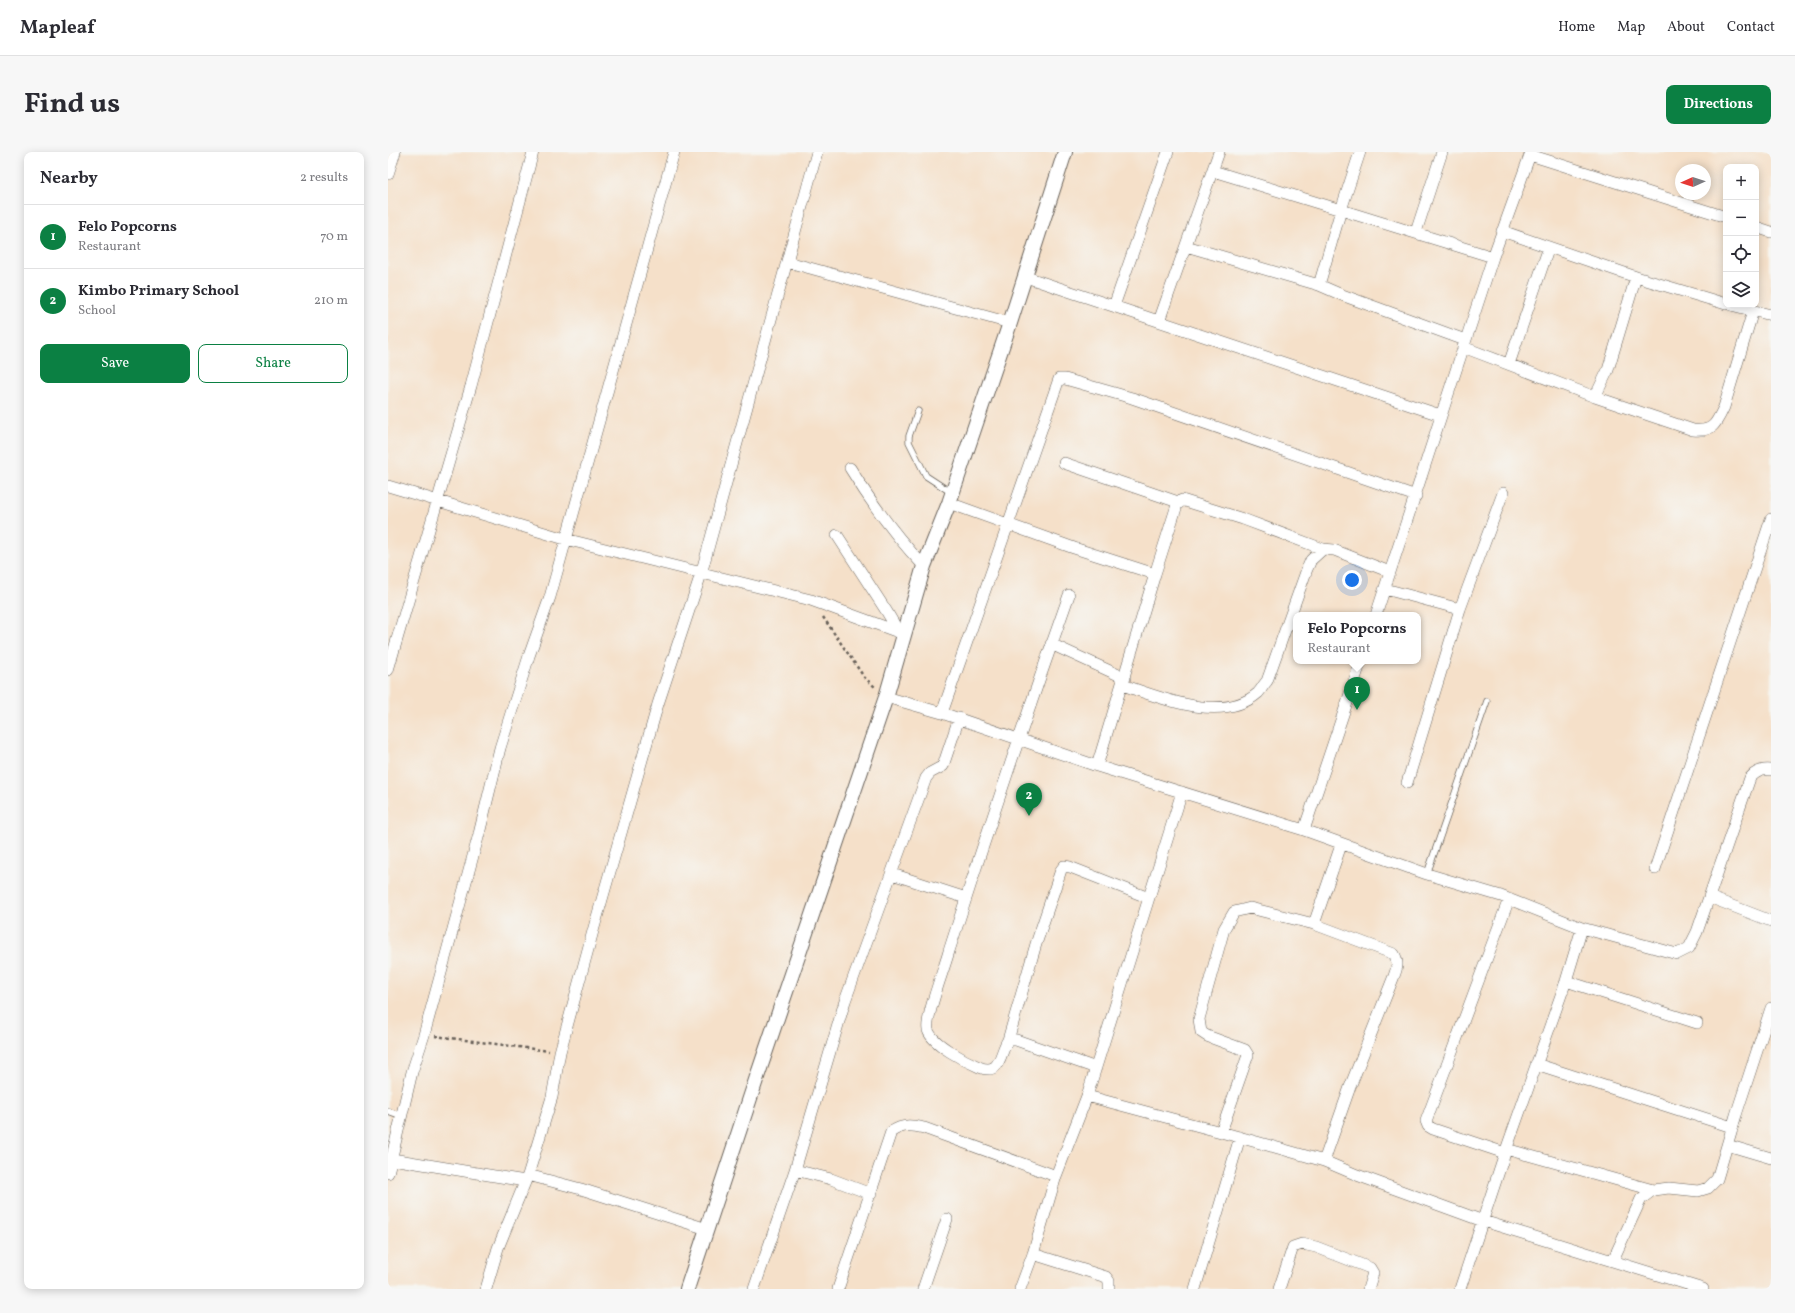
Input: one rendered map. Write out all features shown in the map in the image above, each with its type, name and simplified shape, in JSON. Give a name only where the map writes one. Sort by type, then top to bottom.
[{"type":"street","points":[[388,174],[395,152]]},
{"type":"street","points":[[388,670],[471,386],[533,152]]},
{"type":"street","points":[[388,1173],[412,1072],[424,1035],[479,834],[500,748],[529,656],[550,597],[674,152]]},
{"type":"street","points":[[486,1289],[498,1248],[526,1178],[552,1097],[560,1052],[593,931],[656,711],[701,574],[736,442],[788,262],[817,152]]},
{"type":"street","points":[[687,1289],[886,697],[900,632],[950,498],[1026,277],[1065,152]]},
{"type":"street","points":[[1114,306],[1168,152]]},
{"type":"street","points":[[1159,321],[1219,152]]},
{"type":"street","points":[[1319,285],[1360,152]]},
{"type":"street","points":[[1416,232],[1442,152]]},
{"type":"street","points":[[1377,612],[1416,496],[1440,415],[1493,257],[1530,153],[1723,216]]},
{"type":"street","points":[[1213,171],[1416,232],[1493,257]]},
{"type":"street","points":[[1759,228],[1771,232]]},
{"type":"street","points":[[1502,231],[1636,277],[1723,303]]},
{"type":"street","points":[[1186,246],[1319,285],[1464,343],[1509,364],[1595,397],[1693,430],[1703,431],[1711,429],[1717,422],[1724,407],[1753,311]]},
{"type":"street","points":[[1509,364],[1549,247]]},
{"type":"street","points":[[788,262],[1010,323]]},
{"type":"street","points":[[1026,277],[1440,415]]},
{"type":"street","points":[[1595,397],[1608,370],[1636,277]]},
{"type":"street","points":[[1742,308],[1771,315]]},
{"type":"street","points":[[942,713],[1057,381],[1062,378],[1132,398],[1416,496]]},
{"type":"street","points":[[1064,463],[1178,502],[1182,500],[1243,518],[1323,549],[1334,550],[1390,572]]},
{"type":"street","points":[[850,468],[902,544],[924,566]]},
{"type":"street","points":[[388,486],[437,502],[565,539],[701,574],[811,600],[900,632]]},
{"type":"street","points":[[1407,783],[1460,609],[1503,493]]},
{"type":"street","points":[[950,498],[1007,523],[1081,551],[1155,574]]},
{"type":"street","points":[[1097,766],[1178,502]]},
{"type":"street","points":[[1655,869],[1771,519]]},
{"type":"street","points":[[837,535],[900,632]]},
{"type":"street","points":[[1051,644],[1124,681],[1186,705],[1203,708],[1234,705],[1258,693],[1267,680],[1307,569],[1311,560],[1323,549]]},
{"type":"street","points":[[1385,589],[1460,609]]},
{"type":"street","points":[[1069,595],[1018,738],[933,1002],[928,1021],[928,1029],[932,1037],[939,1044],[976,1066],[986,1070],[994,1069],[998,1064],[1003,1048],[1008,1040],[1036,944],[1060,870],[1064,866],[1149,898]]},
{"type":"street","points":[[1304,830],[1360,664]]},
{"type":"street","points":[[886,697],[959,718],[1097,766],[1304,830],[1341,845],[1427,874],[1509,899],[1582,928],[1677,954],[1689,948],[1697,932],[1750,778],[1761,770],[1771,770]]},
{"type":"street","points":[[754,1289],[795,1170],[845,1001],[926,778],[930,773],[943,766],[959,718]]},
{"type":"street","points":[[1020,1289],[1033,1254],[1056,1176],[1087,1096],[1182,792]]},
{"type":"street","points":[[1314,924],[1341,845]]},
{"type":"street","points":[[892,874],[966,898]]},
{"type":"street","points":[[1709,897],[1771,921]]},
{"type":"street","points":[[1509,899],[1426,1121],[1428,1126],[1433,1129],[1505,1151],[1653,1190],[1669,1188],[1698,1191],[1708,1188],[1717,1180],[1732,1127],[1771,1008]]},
{"type":"street","points":[[1221,1132],[1248,1055],[1245,1050],[1207,1036],[1201,1032],[1199,1020],[1215,960],[1230,917],[1234,912],[1250,908],[1314,924],[1394,954],[1397,959],[1398,966],[1350,1087],[1324,1161]]},
{"type":"street","points":[[1460,1289],[1505,1151],[1566,980],[1582,928]]},
{"type":"street","points":[[1566,980],[1697,1023]]},
{"type":"street","points":[[1008,1040],[1016,1040],[1096,1068]]},
{"type":"street","points":[[1536,1064],[1732,1127]]},
{"type":"street","points":[[1087,1096],[1324,1161],[1357,1175],[1483,1221],[1703,1289]]},
{"type":"street","points":[[838,1289],[891,1132],[905,1125],[924,1128],[1056,1176]]},
{"type":"street","points":[[1195,1289],[1240,1137]]},
{"type":"street","points":[[1727,1145],[1771,1158]]},
{"type":"street","points":[[392,1159],[526,1178],[580,1189],[707,1229]]},
{"type":"street","points":[[795,1170],[831,1179],[871,1194]]},
{"type":"street","points":[[1613,1260],[1641,1199],[1653,1190]]},
{"type":"street","points":[[923,1289],[947,1219]]},
{"type":"street","points":[[1279,1289],[1293,1247],[1302,1244],[1316,1247],[1370,1268],[1373,1273],[1368,1289]]},
{"type":"street","points":[[1033,1254],[1106,1277],[1109,1282],[1109,1289]]},
{"type":"lane","points":[[918,411],[909,442],[926,476],[950,498]]},
{"type":"lane","points":[[1427,874],[1487,701]]},
{"type":"lane","points":[[388,1111],[402,1116]]},
{"type":"path","points":[[811,600],[864,677],[886,697]]},
{"type":"path","points":[[424,1035],[560,1052]]},
{"type":"place","name":"Felo Popcorns","points":[[1357,710]]},
{"type":"place","name":"Kimbo Primary School","points":[[1029,816]]}]
